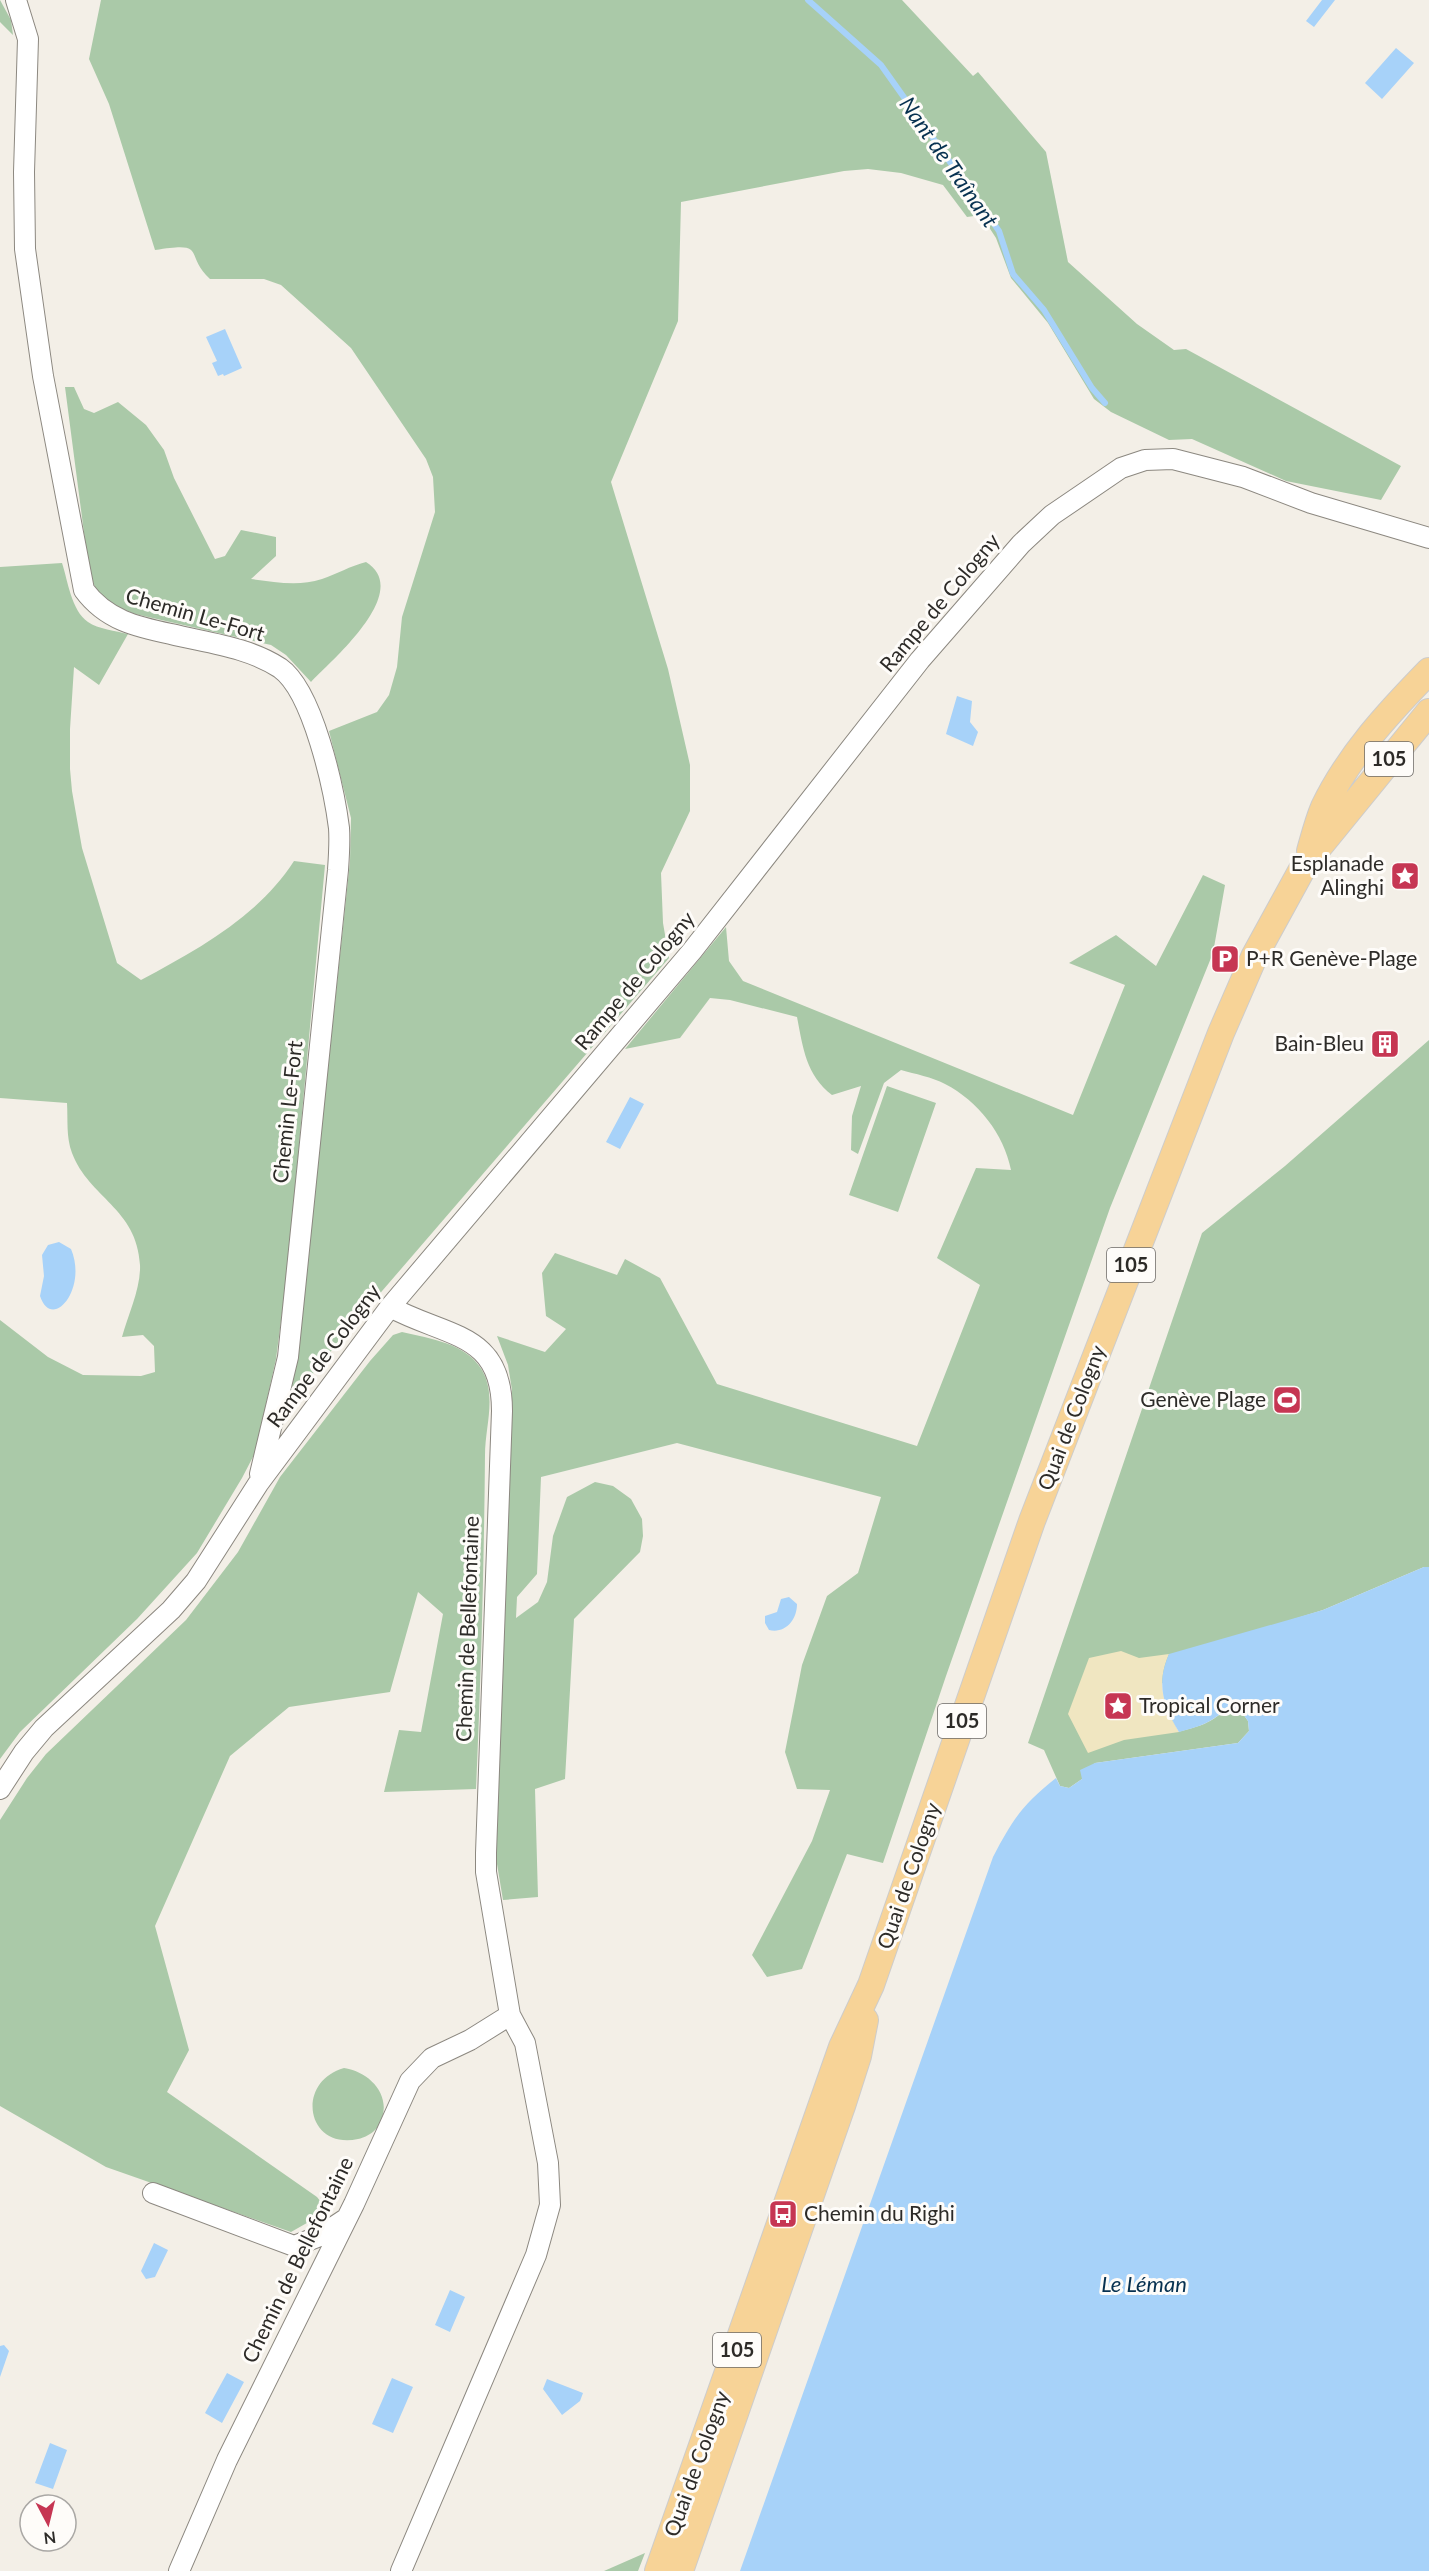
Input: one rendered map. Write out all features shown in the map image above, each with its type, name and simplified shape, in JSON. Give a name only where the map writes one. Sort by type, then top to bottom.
[{"type":"main road","name":"Quai de Cologny","points":[[680,2571],[824,2129],[842,2047],[871,1985],[1032,1521],[1139,1243],[1246,974],[1305,864],[1324,809],[1354,757],[1429,671]]},
{"type":"main road","name":"Quai de Cologny","points":[[1305,864],[1429,712]]},
{"type":"main road","name":"Quai de Cologny","points":[[658,2571],[824,2129]]},
{"type":"street","name":"Chemin Le-Fort","points":[[16,0],[28,39],[23,211],[26,260],[43,376],[84,590],[103,611],[120,620],[236,649],[261,657],[281,669],[297,686],[306,705],[328,773],[335,806],[339,831],[338,870],[288,1357],[258,1484]]},
{"type":"street","name":"Rampe de Cologny","points":[[0,1789],[24,1752],[44,1728],[171,1610],[196,1581],[258,1484],[390,1307],[692,951],[920,660],[1021,544],[1052,515],[1121,468],[1145,460],[1173,459],[1233,474],[1311,503],[1429,538]]},
{"type":"street","name":"Chemin de Bellefontaine","points":[[390,1307],[483,1350],[495,1367],[501,1384],[502,1411],[486,1872],[510,2015],[525,2043],[548,2163],[550,2191],[547,2220],[536,2255],[401,2571]]},
{"type":"street","name":"Chemin de Bellefontaine","points":[[179,2571],[227,2460],[346,2218],[402,2096],[416,2072],[432,2058],[470,2040],[510,2015]]},
{"type":"street","points":[[153,2193],[294,2246],[320,2236],[346,2218]]},
{"type":"green space","points":[[0,0],[11,20],[13,35],[0,22]]},
{"type":"green space","points":[[101,0],[902,0],[973,76],[978,72],[1046,152],[1068,262],[1137,324],[1174,350],[1186,349],[1401,466],[1381,500],[1286,481],[1192,439],[1169,440],[1111,412],[1094,399],[1048,323],[1011,278],[996,238],[981,215],[967,217],[943,185],[901,173],[868,169],[844,171],[681,202],[678,321],[611,482],[668,669],[690,765],[690,811],[661,873],[663,923],[669,958],[345,1334],[299,1391],[281,1422],[306,1276],[350,861],[351,818],[329,731],[377,712],[389,695],[397,667],[402,617],[435,512],[433,477],[426,459],[351,348],[281,285],[264,279],[210,279],[189,249],[183,247],[155,250],[109,104],[89,59]]},
{"type":"green space","points":[[65,387],[74,387],[84,409],[94,413],[118,402],[146,425],[164,450],[174,478],[215,559],[225,556],[241,530],[276,537],[276,556],[251,579],[304,583],[322,579],[366,562],[378,575],[380,590],[375,607],[350,642],[311,682],[286,655],[271,645],[135,614],[105,600],[95,587],[89,571]]},
{"type":"green space","points":[[62,563],[74,603],[82,617],[107,630],[128,634],[99,685],[74,667],[70,729],[72,791],[82,848],[117,963],[141,980],[205,943],[245,915],[263,899],[294,861],[325,865],[287,1275],[276,1359],[255,1453],[197,1553],[137,1619],[20,1732],[0,1759],[0,1320],[48,1357],[83,1375],[141,1376],[155,1372],[154,1346],[143,1335],[122,1337],[140,1274],[137,1246],[122,1216],[89,1181],[72,1153],[68,1135],[67,1103],[0,1098],[0,567]]},
{"type":"green space","points":[[1203,875],[1225,885],[1213,953],[1110,1208],[883,1863],[847,1854],[802,1969],[767,1977],[752,1955],[812,1841],[830,1790],[797,1789],[785,1752],[802,1665],[827,1596],[858,1573],[881,1497],[677,1443],[541,1477],[537,1574],[517,1597],[516,1618],[538,1602],[547,1582],[553,1536],[567,1497],[595,1482],[613,1486],[631,1499],[642,1519],[643,1536],[640,1552],[574,1619],[565,1779],[535,1789],[538,1897],[503,1900],[495,1852],[512,1390],[508,1365],[497,1336],[545,1352],[566,1329],[546,1316],[542,1273],[555,1253],[617,1275],[625,1259],[660,1278],[717,1384],[917,1446],[980,1285],[937,1258],[976,1168],[1011,1170],[1008,1157],[996,1131],[979,1109],[957,1091],[940,1082],[901,1070],[884,1083],[858,1154],[851,1150],[852,1116],[861,1086],[832,1095],[823,1087],[816,1079],[807,1060],[797,1017],[730,1000],[710,998],[680,1038],[625,1049],[726,927],[729,961],[743,981],[1073,1115],[1125,985],[1069,963],[1116,935],[1156,966]]},
{"type":"green space","name":"Genève Plage","points":[[1429,1040],[1429,1567],[1424,1567],[1323,1610],[1249,1633],[1161,1684],[1162,1699],[1178,1732],[1203,1724],[1225,1712],[1241,1711],[1248,1721],[1249,1731],[1238,1743],[1095,1763],[1082,1779],[1069,1788],[1060,1786],[1044,1750],[1028,1743],[1202,1233],[1285,1166]]},
{"type":"green space","points":[[887,1086],[936,1103],[898,1212],[849,1195]]},
{"type":"green space","points":[[402,1332],[436,1340],[467,1354],[482,1370],[489,1391],[485,1444],[476,1789],[384,1792],[399,1730],[421,1732],[443,1614],[418,1592],[390,1692],[289,1707],[230,1756],[155,1926],[189,2050],[167,2092],[317,2197],[328,2211],[291,2232],[106,2167],[0,2106],[0,1820],[27,1778],[46,1754],[186,1620],[238,1552],[280,1477],[370,1361],[393,1335]]},
{"type":"green space","points":[[344,2068],[364,2075],[372,2081],[382,2098],[384,2107],[382,2118],[377,2128],[363,2138],[340,2140],[327,2135],[318,2125],[313,2113],[313,2100],[318,2087],[328,2076]]},
{"type":"green space","points":[[645,2553],[638,2571],[604,2571]]},
{"type":"sand","name":"Tropical Corner","points":[[1121,1651],[1139,1658],[1169,1654],[1163,1675],[1163,1694],[1169,1713],[1179,1732],[1124,1740],[1088,1753],[1068,1714],[1089,1658]]},
{"type":"water","points":[[1322,0],[1335,0],[1314,27],[1306,21]]},
{"type":"water","points":[[1396,48],[1414,63],[1382,99],[1365,83]]},
{"type":"water","points":[[225,329],[242,368],[224,376],[223,374],[218,376],[212,363],[217,361],[206,337]]},
{"type":"water","points":[[957,696],[972,701],[970,722],[978,732],[973,746],[946,734]]},
{"type":"water","points":[[630,1097],[644,1104],[620,1149],[606,1142]]},
{"type":"water","points":[[59,1242],[71,1249],[75,1264],[75,1278],[72,1291],[66,1301],[60,1307],[52,1309],[45,1306],[40,1296],[44,1276],[42,1255],[48,1245]]},
{"type":"water","name":"Le Léman","points":[[1424,1567],[1429,1567],[1429,2571],[740,2571],[993,1857],[1006,1832],[1026,1805],[1056,1778],[1060,1786],[1069,1788],[1082,1779],[1080,1770],[1095,1763],[1238,1743],[1249,1731],[1248,1721],[1241,1711],[1235,1710],[1179,1732],[1169,1713],[1163,1694],[1163,1675],[1169,1654],[1323,1610]]},
{"type":"water","points":[[789,1597],[797,1604],[792,1620],[785,1628],[769,1630],[765,1623],[765,1616],[777,1612],[781,1599]]},
{"type":"water","points":[[154,2243],[168,2250],[155,2277],[146,2279],[141,2271]]},
{"type":"water","points":[[450,2290],[465,2297],[450,2332],[435,2325]]},
{"type":"water","points":[[4,2345],[9,2351],[0,2377],[0,2346]]},
{"type":"water","points":[[227,2373],[244,2382],[222,2423],[205,2413]]},
{"type":"water","points":[[392,2378],[413,2387],[393,2433],[372,2424]]},
{"type":"water","points":[[547,2379],[583,2393],[580,2401],[562,2415],[543,2389]]},
{"type":"water","points":[[50,2443],[67,2450],[53,2489],[35,2483]]},
{"type":"waterway","name":"Nant de Traînant","points":[[808,0],[881,65],[999,231],[1013,274],[1044,310],[1092,388],[1105,403]]},
{"type":"place","name":"Esplanade Alinghi","points":[[1405,876]]},
{"type":"place","name":"P+R Genève-Plage","points":[[1225,959]]},
{"type":"place","name":"Bain-Bleu","points":[[1385,1044]]},
{"type":"place","name":"Genève Plage","points":[[1287,1400]]},
{"type":"place","name":"Tropical Corner","points":[[1118,1706]]},
{"type":"place","name":"Chemin du Righi","points":[[783,2214]]}]
